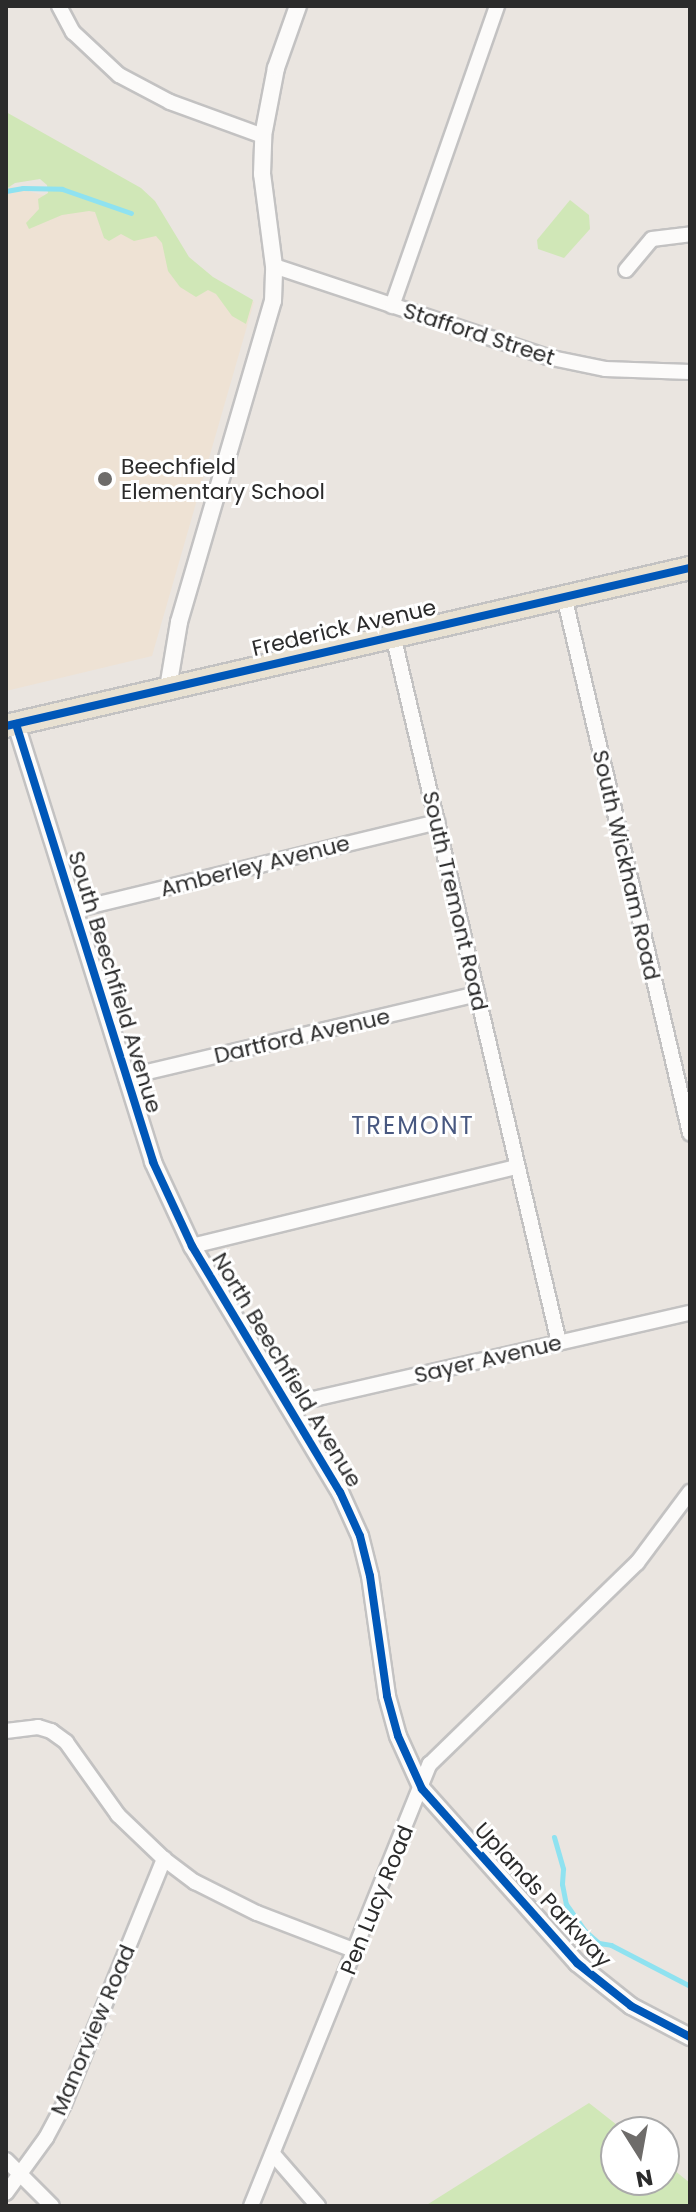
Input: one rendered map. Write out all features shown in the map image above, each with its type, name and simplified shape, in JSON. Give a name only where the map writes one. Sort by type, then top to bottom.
[{"type":"main road","name":"Frederick Avenue","points":[[11,725],[690,568]]},
{"type":"street","points":[[59,6],[73,32],[119,75],[170,102],[263,136]]},
{"type":"street","points":[[168,688],[179,622],[270,318],[275,292],[265,207],[263,136],[276,68],[298,6]]},
{"type":"street","points":[[392,306],[497,6]]},
{"type":"street","points":[[626,270],[652,239],[690,234]]},
{"type":"street","name":"Stafford Street","points":[[274,266],[575,363],[605,369],[690,372]]},
{"type":"street","name":"South Wickham Road","points":[[564,596],[690,1133]]},
{"type":"street","name":"South Tremont Road","points":[[393,635],[559,1343]]},
{"type":"street","name":"South Beechfield Avenue","points":[[11,725],[74,910],[153,1162],[192,1246]]},
{"type":"street","name":"Amberley Avenue","points":[[74,910],[437,822]]},
{"type":"street","name":"Dartford Avenue","points":[[126,1077],[477,994]]},
{"type":"street","points":[[192,1246],[517,1167]]},
{"type":"street","name":"North Beechfield Avenue","points":[[192,1246],[340,1492],[360,1536],[370,1576],[387,1696],[398,1736],[422,1789]]},
{"type":"street","name":"Sayer Avenue","points":[[287,1405],[690,1313]]},
{"type":"street","name":"Pen Lucy Road","points":[[251,2206],[436,1756],[637,1563],[690,1492]]},
{"type":"street","points":[[6,1731],[38,1727],[66,1742],[118,1815],[164,1859],[224,1898],[356,1951]]},
{"type":"street","name":"Uplands Parkway","points":[[422,1789],[577,1963],[631,2006],[690,2037]]},
{"type":"street","name":"Manorview Road","points":[[6,2193],[64,2104],[164,1859]]},
{"type":"street","points":[[273,2154],[318,2206]]},
{"type":"street","points":[[6,2160],[52,2206]]},
{"type":"shaded area","name":"Beechfield Elementary School","points":[[6,185],[162,228],[197,278],[254,302],[152,656],[6,691]]},
{"type":"green space","points":[[6,112],[141,188],[155,201],[189,257],[213,277],[253,300],[246,324],[232,316],[216,294],[208,290],[196,297],[180,287],[168,271],[162,243],[156,236],[134,241],[121,234],[109,241],[104,238],[95,212],[89,211],[62,215],[29,229],[26,223],[39,209],[38,199],[48,193],[47,185],[40,179],[15,183],[6,189]]},
{"type":"green space","points":[[570,200],[589,215],[590,229],[564,258],[538,249],[537,240]]},
{"type":"green space","points":[[589,2103],[606,2116],[600,2116],[600,2196],[680,2196],[680,2175],[690,2183],[690,2206],[425,2206]]},
{"type":"waterway","points":[[6,191],[62,189],[131,213]]},
{"type":"waterway","points":[[554,1837],[563,1869],[566,1904],[585,1931],[599,1943],[611,1945],[690,1986]]},
{"type":"cycle path","points":[[6,726],[690,568]]},
{"type":"cycle path","points":[[16,724],[153,1162],[192,1246],[340,1492],[360,1536],[370,1576],[387,1696],[398,1736],[422,1789],[577,1963],[631,2006],[690,2037]]},
{"type":"place","name":"Beechfield Elementary School","points":[[105,479]]},
{"type":"district","name":"TREMONT","points":[[413,1126]]}]
